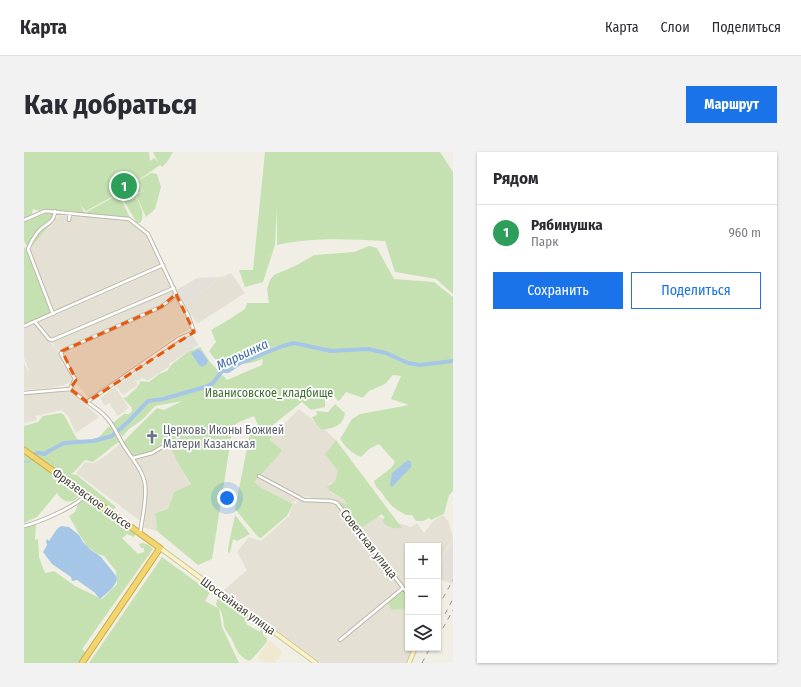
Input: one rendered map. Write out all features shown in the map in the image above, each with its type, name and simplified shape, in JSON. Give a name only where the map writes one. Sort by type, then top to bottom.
[{"type":"highway","name":"Фрязевское шоссе","points":[[24,450],[160,548]]},
{"type":"highway","points":[[82,663],[160,548]]},
{"type":"street","points":[[24,220],[45,211],[130,220],[148,234],[176,294],[188,315],[194,332],[178,340],[87,402]]},
{"type":"street","points":[[53,314],[28,249],[37,233],[52,221],[55,212]]},
{"type":"street","points":[[70,213],[70,220]]},
{"type":"street","points":[[24,326],[163,266]]},
{"type":"street","points":[[35,322],[49,339],[52,340],[174,288]]},
{"type":"street","points":[[70,389],[75,379],[61,354],[62,351],[161,307],[176,294]]},
{"type":"street","points":[[24,393],[70,389],[104,414],[117,432],[140,471],[145,484],[145,498],[140,534]]},
{"type":"street","points":[[132,458],[152,453],[162,447]]},
{"type":"street","name":"Советская улица","points":[[259,476],[304,500],[331,501],[337,503],[405,590]]},
{"type":"street","points":[[24,526],[49,517],[77,502],[86,494]]},
{"type":"street","name":"Шоссейная улица","points":[[160,548],[316,663]]},
{"type":"street","points":[[340,640],[403,588]]},
{"type":"street","points":[[409,663],[414,651]]},
{"type":"highlighted area","points":[[176,294],[194,332],[87,402],[70,389],[76,380],[62,351],[161,307]]},
{"type":"shaded area","points":[[71,214],[128,221],[146,234],[160,264],[159,266],[54,311],[29,250],[59,215],[71,217]]},
{"type":"shaded area","points":[[162,268],[171,287],[51,339],[39,322]]},
{"type":"shaded area","points":[[231,273],[245,293],[197,324],[185,304],[222,277]]},
{"type":"shaded area","points":[[222,277],[185,304],[176,290],[197,278]]},
{"type":"shaded area","points":[[173,289],[175,293],[162,306],[95,334],[62,350],[57,350],[52,342]]},
{"type":"shaded area","points":[[176,298],[189,318],[191,328],[172,339],[89,399],[76,383],[77,380],[62,352],[67,350],[69,352],[81,344],[164,306]]},
{"type":"shaded area","points":[[36,324],[60,354],[75,380],[64,385],[49,388],[24,390],[24,363],[29,371],[24,358],[24,327]]},
{"type":"shaded area","points":[[192,335],[199,345],[188,352],[181,340]]},
{"type":"shaded area","points":[[181,340],[188,352],[147,381],[144,378],[136,381],[138,385],[123,395],[116,386]]},
{"type":"shaded area","points":[[115,387],[129,408],[118,416],[109,403],[105,406],[100,398]]},
{"type":"shaded area","points":[[63,391],[71,392],[99,417],[76,433],[68,416],[61,410],[36,416],[37,420],[24,423],[24,394]]},
{"type":"shaded area","points":[[299,409],[312,419],[318,427],[325,430],[336,440],[326,454],[339,471],[335,481],[329,484],[331,493],[343,498],[347,504],[301,496],[293,503],[295,504],[298,500],[330,502],[411,527],[417,523],[424,533],[433,521],[443,515],[448,521],[453,537],[441,560],[441,543],[405,543],[405,651],[411,651],[407,663],[321,663],[223,591],[247,570],[237,552],[249,537],[261,541],[289,516],[293,504],[262,488],[253,481],[282,450],[270,440],[272,436]]},
{"type":"shaded area","points":[[166,440],[184,475],[191,485],[174,492],[168,509],[155,513],[157,531],[142,527],[143,523],[76,473],[85,462],[94,463],[107,455],[120,443],[128,449],[132,456],[151,452]]},
{"type":"shaded area","points":[[453,537],[453,584],[441,580],[441,562]]},
{"type":"shaded area","points":[[270,640],[283,652],[275,663],[263,662],[257,658]]},
{"type":"green space","points":[[24,152],[149,152],[150,161],[154,158],[158,162],[153,152],[173,152],[162,167],[160,165],[137,181],[142,191],[135,194],[143,216],[140,223],[137,223],[119,193],[86,211],[80,205],[85,213],[119,194],[130,218],[44,209],[39,211],[33,209],[32,214],[24,218]]},
{"type":"green space","points":[[265,152],[440,152],[453,172],[453,294],[436,279],[395,272],[385,241],[344,239],[317,240],[290,242],[277,245],[277,208],[275,245],[263,282],[245,287],[239,270],[253,270]]},
{"type":"green space","points":[[151,173],[157,174],[161,187],[155,209],[146,217],[136,195],[143,191],[138,181]]},
{"type":"green space","points":[[46,213],[55,214],[56,218],[29,250],[24,241],[24,222]]},
{"type":"green space","name":"Иванисовское_кладбище","points":[[369,246],[377,248],[394,279],[434,282],[453,297],[453,491],[449,495],[444,514],[431,520],[429,518],[423,521],[416,521],[412,515],[406,515],[397,510],[376,487],[374,481],[391,468],[395,462],[379,444],[369,449],[361,457],[349,450],[340,439],[352,419],[360,414],[409,405],[391,399],[401,376],[393,375],[385,384],[369,391],[363,398],[346,392],[338,401],[330,389],[325,398],[325,407],[311,410],[302,402],[269,428],[260,430],[254,416],[233,426],[212,559],[198,565],[157,531],[155,513],[168,509],[174,492],[191,484],[166,440],[151,452],[132,456],[123,442],[157,408],[164,410],[182,401],[155,406],[142,420],[129,429],[122,437],[112,421],[114,422],[124,414],[129,414],[132,411],[132,408],[123,398],[127,397],[137,388],[140,381],[149,382],[159,374],[167,371],[172,364],[188,352],[200,347],[210,362],[227,380],[262,365],[263,359],[251,363],[223,366],[209,351],[216,342],[211,330],[245,309],[247,303],[269,303],[267,289],[270,280],[274,275],[297,265],[314,255],[354,252]]},
{"type":"green space","points":[[25,247],[51,313],[24,324],[24,248]]},
{"type":"green space","points":[[335,404],[345,413],[342,421],[337,426],[322,430],[318,427],[312,417],[317,415],[316,411],[328,412]]},
{"type":"green space","points":[[61,413],[64,415],[77,439],[86,440],[97,438],[107,428],[112,426],[121,443],[117,443],[93,462],[85,460],[71,474],[77,475],[116,507],[112,512],[24,446],[24,426],[38,422],[43,416]]},
{"type":"green space","points":[[251,428],[272,436],[270,440],[282,450],[254,482],[262,488],[293,504],[287,516],[261,538],[258,537],[235,509]]},
{"type":"green space","points":[[336,440],[402,528],[387,526],[383,522],[384,517],[382,514],[364,526],[358,527],[336,501],[347,504],[343,499],[327,487],[335,481],[338,471],[325,454]]},
{"type":"green space","points":[[24,453],[65,485],[78,493],[79,496],[73,501],[67,501],[62,499],[57,493],[37,517],[24,523]]},
{"type":"green space","points":[[84,500],[97,505],[135,534],[134,537],[127,534],[122,538],[138,554],[144,552],[144,548],[141,548],[139,544],[143,543],[149,545],[153,549],[82,649],[86,653],[78,663],[24,663],[24,526],[36,523],[35,540],[38,539],[39,557],[45,573],[54,571],[75,586],[102,599],[117,584],[116,571],[104,556],[97,554],[87,546],[69,516],[75,512],[78,504]]},
{"type":"green space","points":[[235,515],[250,534],[237,541],[233,539],[230,553],[228,552],[228,548]]},
{"type":"green space","points":[[162,557],[210,592],[205,601],[218,608],[216,604],[217,600],[220,598],[225,600],[248,617],[249,620],[246,624],[260,632],[261,627],[263,629],[263,635],[267,638],[267,642],[253,658],[249,661],[238,652],[225,628],[219,608],[222,627],[239,663],[89,663]]},
{"type":"green space","points":[[403,592],[405,595],[405,609],[392,610],[387,602]]},
{"type":"water","points":[[198,349],[208,361],[206,365],[202,367],[191,353]]},
{"type":"water","points":[[408,460],[411,462],[411,467],[392,487],[390,485],[392,473]]},
{"type":"water","points":[[61,526],[69,527],[79,535],[83,542],[101,557],[117,577],[117,580],[113,586],[100,599],[94,592],[77,580],[72,581],[71,577],[52,564],[43,552],[47,545],[47,539],[49,541],[57,529]]},
{"type":"waterway","name":"Марьинка","points":[[35,454],[45,454],[64,443],[93,441],[112,436],[148,401],[163,399],[205,387],[213,383],[222,371],[228,371],[240,363],[294,343],[331,351],[368,349],[386,353],[408,363],[420,365],[453,361]]},
{"type":"waterway","name":"Марьинка","points":[[24,462],[29,462],[31,459]]},
{"type":"railway","points":[[441,602],[453,580]]},
{"type":"railway","points":[[445,614],[453,599]]},
{"type":"railway","points":[[441,632],[453,610]]},
{"type":"railway","points":[[422,663],[428,651]]},
{"type":"place","name":"Рябинушка","points":[[124,186]]},
{"type":"place","name":"Церковь Иконы Божией Матери Казанская","points":[[152,437]]}]
